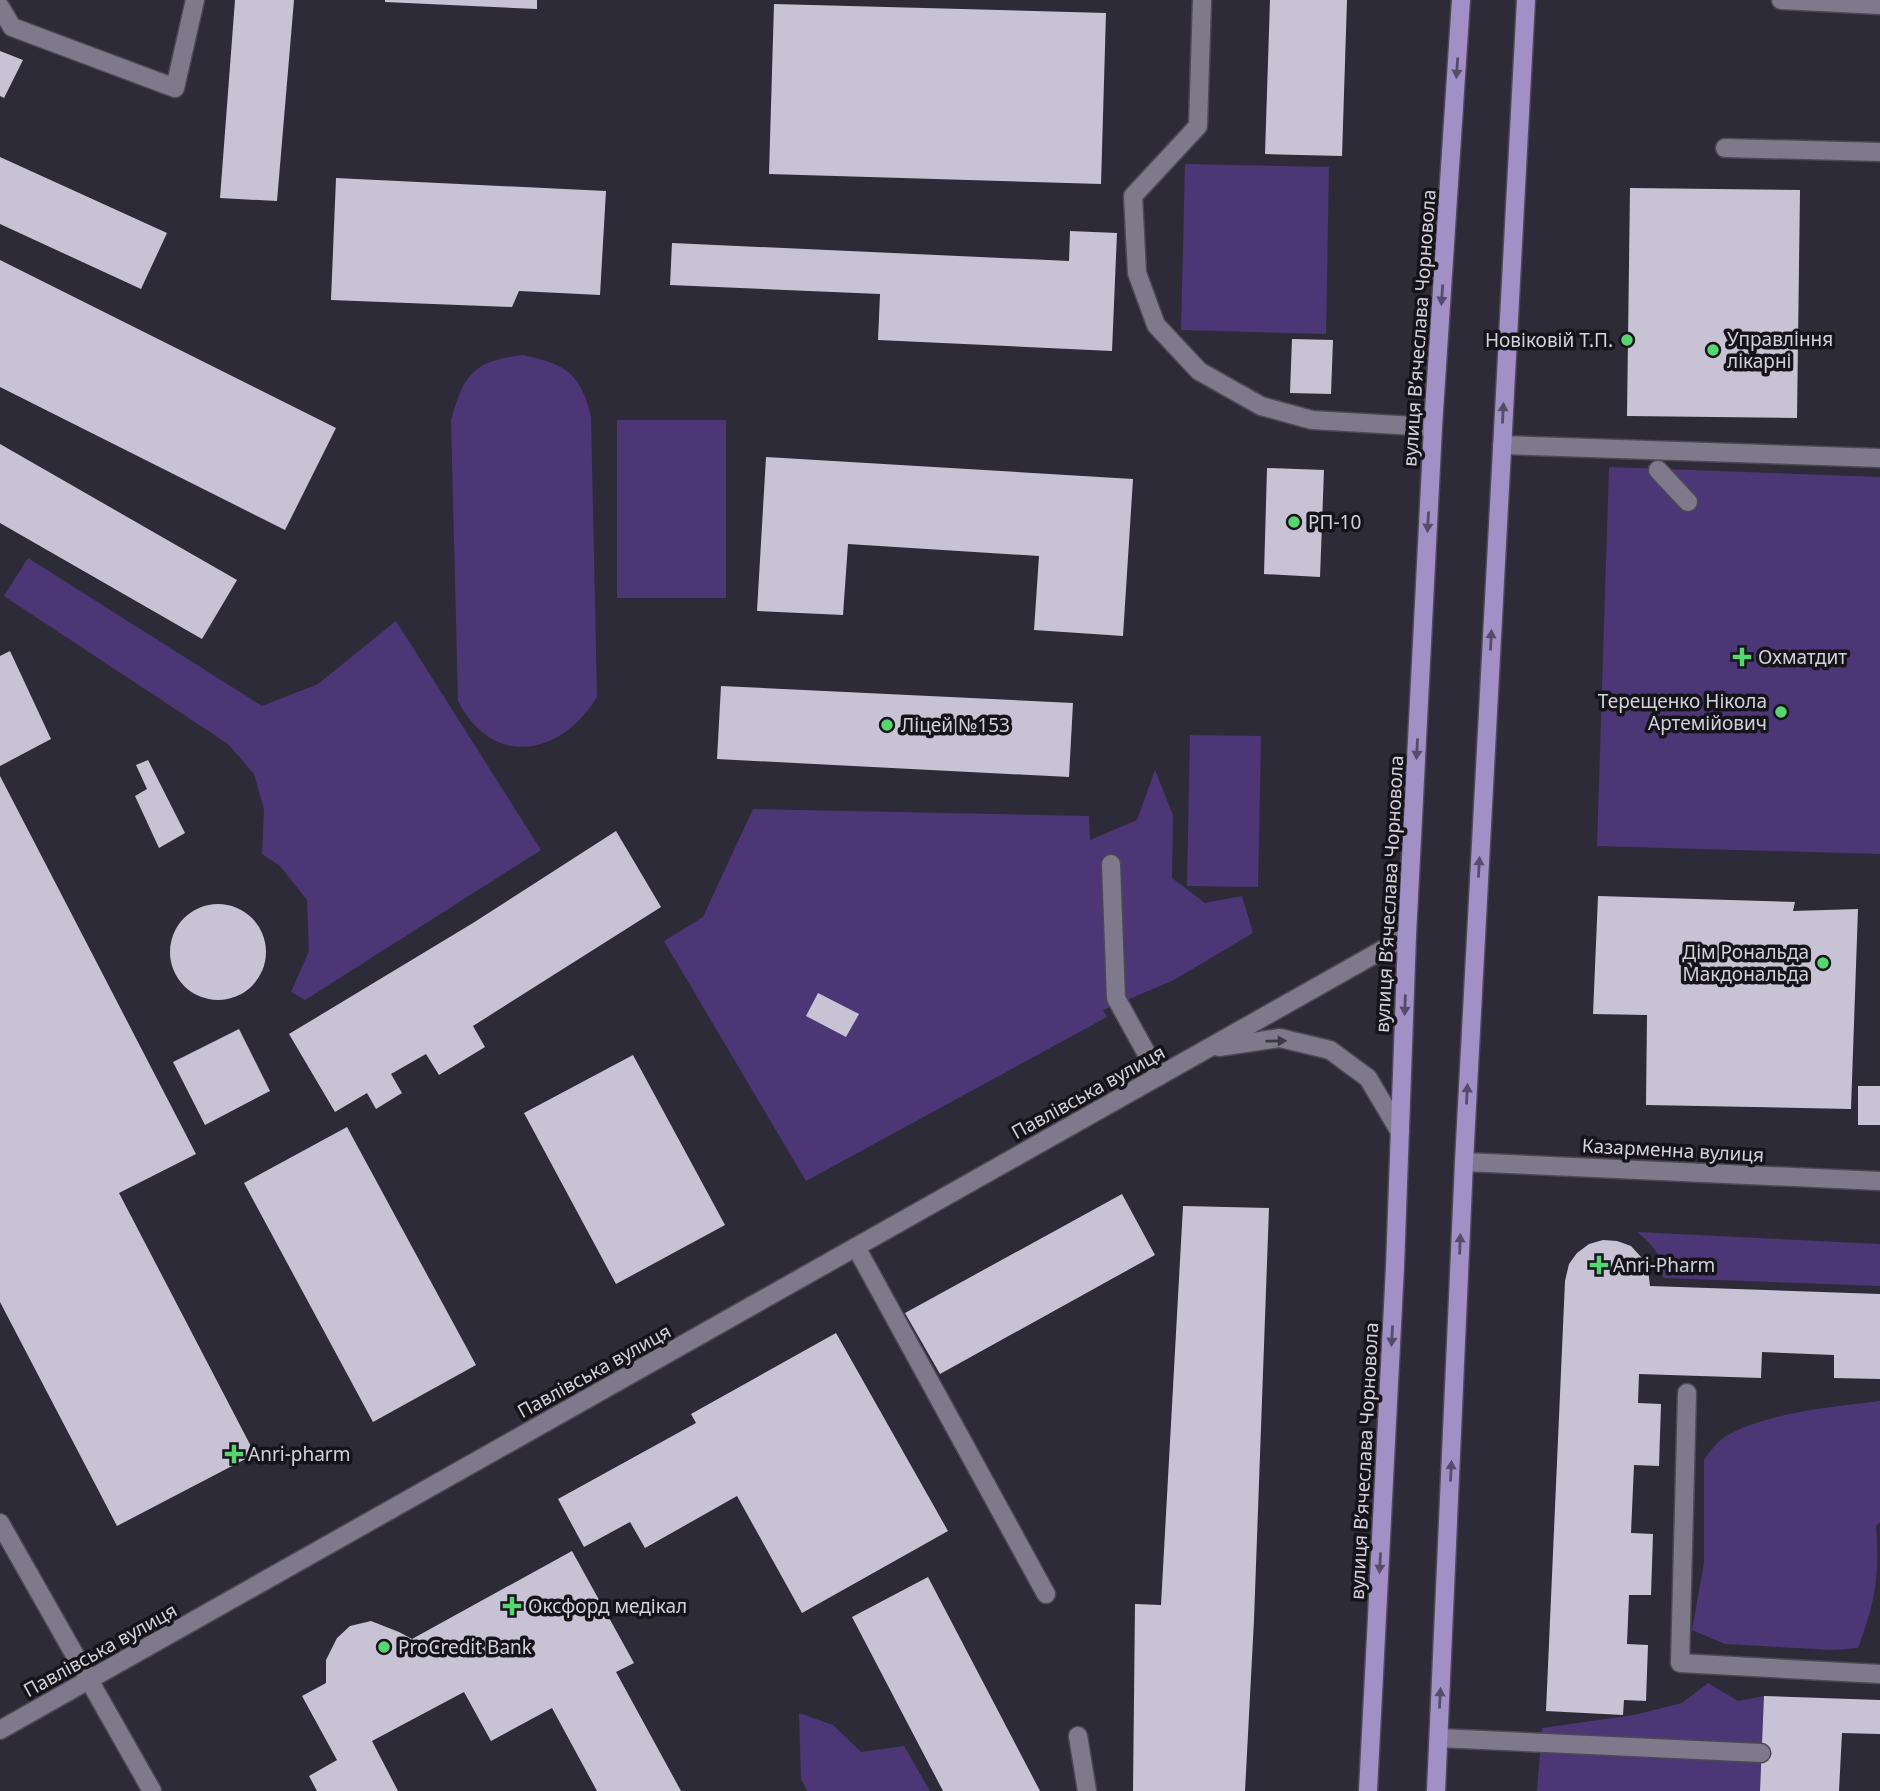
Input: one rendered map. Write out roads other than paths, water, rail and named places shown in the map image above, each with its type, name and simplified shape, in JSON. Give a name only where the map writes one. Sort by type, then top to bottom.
[{"type":"main road","name":"вулиця Вʼячеслава Чорновола","points":[[1368,1791],[1433,427],[1461,0]]},
{"type":"main road","points":[[1436,1791],[1464,1162],[1526,0]]},
{"type":"street","points":[[0,7],[12,27],[175,88],[195,0]]},
{"type":"street","points":[[1202,0],[1198,127],[1133,196],[1137,273],[1156,325],[1199,370],[1261,406],[1312,420],[1433,427]]},
{"type":"street","points":[[1781,0],[1880,5]]},
{"type":"street","points":[[1725,148],[1880,152]]},
{"type":"street","points":[[1502,445],[1880,458]]},
{"type":"street","points":[[1658,470],[1688,502]]},
{"type":"street","points":[[1111,864],[1116,998],[1159,1076]]},
{"type":"street","name":"Павлівська вулиця","points":[[0,1730],[1407,936]]},
{"type":"street","name":"Павлівська вулиця","points":[[1208,1049],[1280,1038],[1330,1050],[1368,1078],[1400,1132]]},
{"type":"street","name":"Казарменна вулиця","points":[[1464,1162],[1880,1181]]},
{"type":"street","points":[[856,1247],[1046,1594]]},
{"type":"street","points":[[1687,1393],[1680,1663],[1880,1674]]},
{"type":"street","points":[[0,1523],[152,1791]]},
{"type":"street","points":[[1078,1737],[1087,1791]]},
{"type":"street","points":[[1439,1738],[1762,1753]]},
{"type":"place","name":"Новіковій Т.П.","points":[[1627,340]]},
{"type":"place","name":"Управління лікарні","points":[[1713,350]]},
{"type":"place","name":"РП-10","points":[[1294,522]]},
{"type":"place","name":"Охматдит","points":[[1742,657]]},
{"type":"place","name":"Терещенко Нікола Артемійович","points":[[1781,712]]},
{"type":"place","name":"Ліцей №153","points":[[887,725]]},
{"type":"place","name":"Дім Рональда Макдональда","points":[[1823,963]]},
{"type":"place","name":"Anri-Pharm","points":[[1599,1265]]},
{"type":"place","name":"Anri-pharm","points":[[234,1454]]},
{"type":"place","name":"Оксфорд медікал","points":[[512,1606]]},
{"type":"place","name":"ProCredit Bank","points":[[384,1647]]}]
